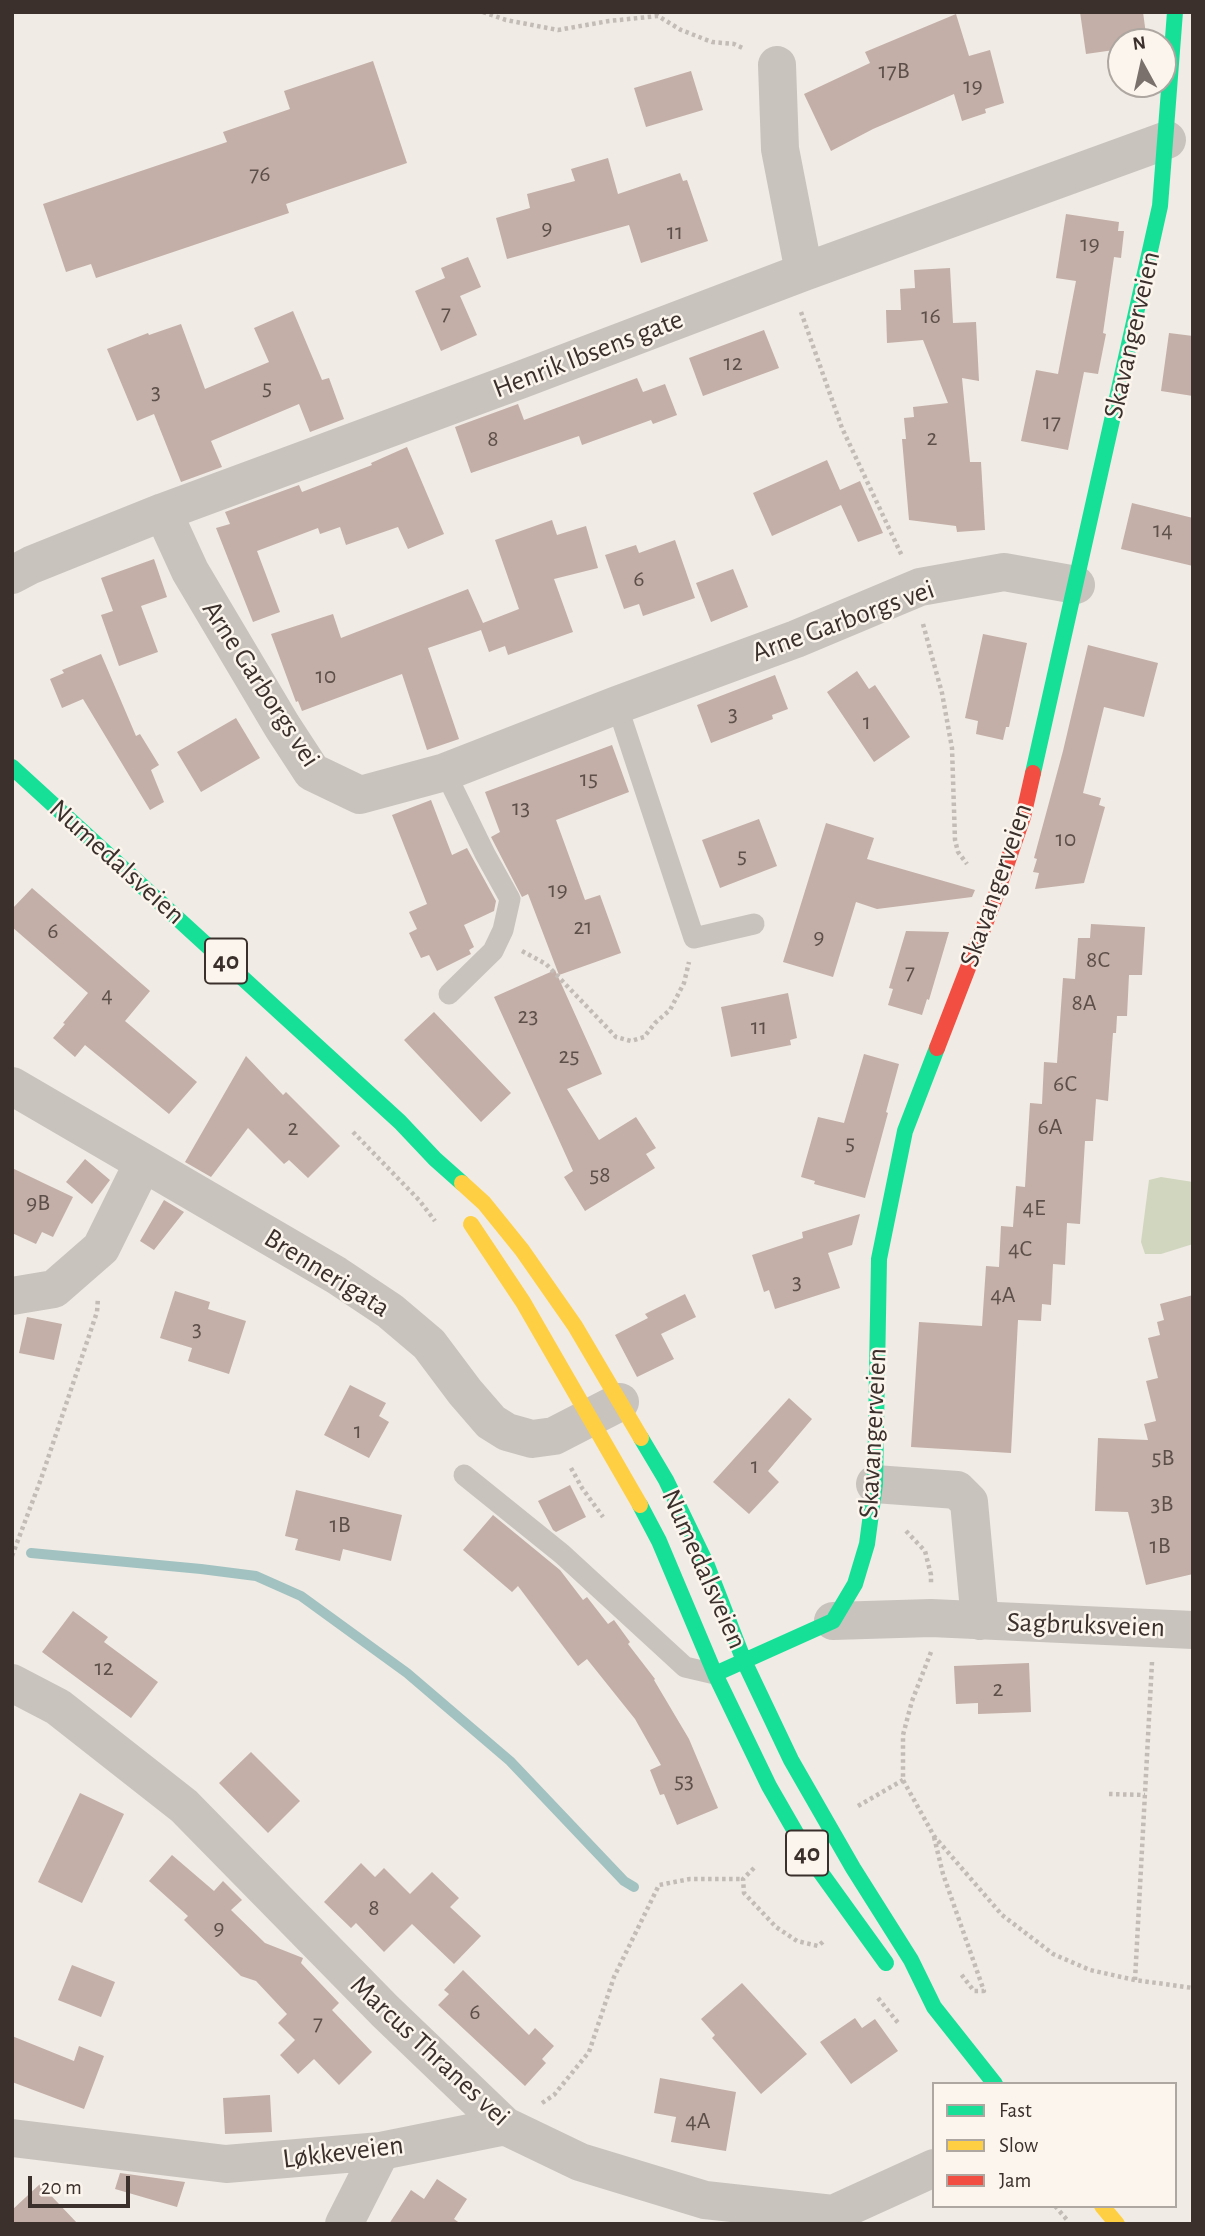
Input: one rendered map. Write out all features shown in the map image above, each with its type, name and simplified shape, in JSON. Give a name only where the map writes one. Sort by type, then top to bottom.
[{"type":"main road","name":"Skavangerveien","points":[[833,1621],[855,1584],[867,1544],[875,1484],[879,1259],[905,1131],[995,898],[1023,817],[1160,206],[1175,12]]},
{"type":"main road","name":"Numedalsveien","points":[[12,767],[400,1122],[435,1159],[484,1203],[522,1250],[575,1326],[659,1541],[715,1674],[762,1774],[811,1859],[898,1976],[934,2007],[993,2082]]},
{"type":"main road","name":"Numedalsveien","points":[[435,1159],[458,1201],[523,1302],[606,1409],[687,1521],[744,1661],[791,1760],[853,1868],[911,1960],[934,2007]]},
{"type":"main road","points":[[715,1674],[833,1621]]},
{"type":"main road","points":[[1104,2208],[1118,2224]]},
{"type":"street","points":[[777,65],[780,149],[798,275]]},
{"type":"street","name":"Henrik Ibsens gate","points":[[12,575],[163,512],[1167,140]]},
{"type":"street","name":"Arne Garborgs vei","points":[[163,512],[190,571],[282,726],[313,772],[360,795],[445,772],[796,639],[913,590],[1004,572],[1076,585]]},
{"type":"street","name":"Brennerigata","points":[[12,1086],[336,1275],[390,1311],[429,1344],[464,1392],[491,1422],[507,1432],[531,1439],[554,1436],[606,1409]]},
{"type":"street","points":[[12,1296],[54,1289],[101,1248],[143,1163]]},
{"type":"street","name":"Sagbruksveien","points":[[875,1484],[957,1490],[969,1502],[980,1621]]},
{"type":"street","name":"Sagbruksveien","points":[[833,1621],[931,1618],[1193,1630]]},
{"type":"street","name":"Marcus Thranes vei","points":[[12,1683],[58,1707],[184,1806],[385,2011],[505,2126],[580,2162],[705,2200],[834,2219],[932,2169]]},
{"type":"street","name":"Løkkeveien","points":[[12,2138],[226,2164],[381,2151],[505,2126]]},
{"type":"street","points":[[344,2224],[381,2151]]},
{"type":"lane","points":[[617,705],[694,938],[754,924]]},
{"type":"lane","points":[[445,772],[510,899],[503,930],[493,951],[449,994]]},
{"type":"lane","points":[[464,1475],[562,1554],[685,1667],[715,1674]]},
{"type":"path","points":[[484,12],[506,20],[558,30],[658,16],[681,30],[712,42],[734,44],[777,65]]},
{"type":"path","points":[[798,275],[808,334],[842,429],[900,551],[942,692],[952,748],[955,840],[958,852],[995,898]]},
{"type":"path","points":[[493,951],[509,944],[546,964],[616,1037],[631,1041],[644,1037],[670,1010],[684,984],[694,938]]},
{"type":"path","points":[[12,1556],[97,1312],[101,1248]]},
{"type":"path","points":[[875,1484],[901,1525],[925,1551],[931,1575],[932,1648],[912,1701],[903,1735],[904,1780],[934,1836],[1002,1915],[1053,1954],[1090,1970],[1135,1980],[1193,1988]]},
{"type":"path","points":[[1135,1980],[1152,1650]]},
{"type":"path","points":[[854,1808],[904,1780]]},
{"type":"path","points":[[1109,1794],[1145,1795]]},
{"type":"path","points":[[934,1836],[943,1874],[984,1991],[974,1991],[960,1972]]},
{"type":"path","points":[[505,2126],[555,2095],[589,2052],[614,1977],[659,1885],[691,1879],[743,1879],[754,1868]]},
{"type":"path","points":[[743,1879],[744,1893],[776,1927],[797,1941],[818,1947],[827,1937]]},
{"type":"path","points":[[1057,2208],[1070,2224]]},
{"type":"green space","points":[[1161,1177],[1193,1182],[1193,1244],[1161,1254],[1145,1254],[1141,1242],[1149,1180]]},
{"type":"building","points":[[1080,12],[1143,12],[1145,28],[1107,28],[1107,51],[1086,54]]},
{"type":"building","points":[[956,14],[969,56],[990,50],[1004,103],[985,109],[986,113],[962,121],[954,94],[873,129],[831,151],[804,94],[870,63],[865,52]]},
{"type":"building","points":[[373,61],[407,163],[286,204],[289,213],[96,278],[91,264],[66,272],[43,204],[227,142],[223,132],[290,109],[284,91]]},
{"type":"building","points":[[691,71],[703,110],[646,127],[634,88]]},
{"type":"building","points":[[608,158],[618,194],[680,173],[683,181],[687,180],[708,241],[641,263],[629,225],[507,259],[496,218],[530,208],[527,194],[575,181],[571,169]]},
{"type":"building","points":[[1066,214],[1119,222],[1118,231],[1124,231],[1121,258],[1114,257],[1103,333],[1106,334],[1098,374],[1084,372],[1068,450],[1021,441],[1036,370],[1058,374],[1076,281],[1056,278]]},
{"type":"building","points":[[468,257],[481,287],[460,296],[477,335],[441,351],[415,291],[445,278],[441,268]]},
{"type":"building","points":[[950,268],[953,323],[976,322],[979,381],[962,378],[970,462],[981,462],[985,530],[957,532],[956,526],[909,520],[902,439],[906,439],[904,418],[914,417],[913,407],[948,403],[923,340],[887,343],[886,310],[901,310],[900,289],[915,288],[914,270]]},
{"type":"building","points":[[293,311],[322,380],[329,378],[344,419],[310,432],[299,404],[211,441],[222,467],[181,482],[154,414],[137,421],[107,349],[181,324],[205,389],[269,362],[254,328]]},
{"type":"building","points":[[764,330],[779,368],[703,396],[689,358]]},
{"type":"building","points":[[1169,333],[1193,336],[1193,396],[1161,391]]},
{"type":"building","points":[[637,378],[643,392],[665,384],[677,415],[653,424],[651,420],[582,445],[579,436],[471,473],[455,427],[518,404],[524,420]]},
{"type":"building","points":[[407,447],[444,534],[408,549],[398,527],[346,545],[340,527],[320,534],[318,528],[257,551],[280,612],[253,622],[216,528],[230,524],[225,512],[299,485],[302,492],[372,465],[371,463]]},
{"type":"building","points":[[827,460],[840,490],[860,481],[883,533],[858,542],[841,505],[772,536],[753,493]]},
{"type":"building","points":[[1132,503],[1193,518],[1193,566],[1121,549]]},
{"type":"building","points":[[552,520],[557,535],[586,526],[598,568],[554,579],[573,632],[508,655],[505,646],[489,652],[481,630],[428,648],[459,739],[427,750],[402,674],[302,711],[298,701],[296,702],[271,634],[333,614],[341,638],[468,589],[483,623],[519,609],[495,540]]},
{"type":"building","points":[[675,540],[695,598],[643,616],[639,604],[624,609],[605,555],[636,545],[639,553]]},
{"type":"building","points":[[154,559],[167,597],[141,606],[158,652],[119,666],[101,615],[113,611],[101,578]]},
{"type":"building","points":[[733,569],[748,607],[711,622],[696,583]]},
{"type":"building","points":[[983,634],[1027,643],[1009,727],[1006,727],[1003,740],[976,734],[978,721],[965,718]]},
{"type":"building","points":[[1088,645],[1158,663],[1144,717],[1104,707],[1083,793],[1101,798],[1099,805],[1105,807],[1084,883],[1035,889],[1039,873],[1033,872],[1037,859],[1034,858]]},
{"type":"building","points":[[101,654],[136,736],[140,734],[159,765],[151,770],[164,802],[150,810],[83,699],[62,708],[50,679],[64,673],[62,670]]},
{"type":"building","points":[[857,671],[869,689],[875,685],[910,737],[874,762],[827,692]]},
{"type":"building","points":[[775,675],[788,709],[772,715],[773,719],[711,743],[697,705]]},
{"type":"building","points":[[236,718],[260,758],[201,792],[177,752]]},
{"type":"building","points":[[612,745],[629,792],[556,820],[585,900],[600,895],[621,953],[559,975],[528,894],[522,897],[491,837],[500,832],[485,792]]},
{"type":"building","points":[[431,800],[452,855],[467,848],[496,901],[494,911],[464,925],[474,947],[469,950],[471,954],[437,971],[429,955],[421,958],[409,933],[417,929],[409,912],[427,904],[392,815]]},
{"type":"building","points":[[759,819],[777,866],[720,888],[702,840]]},
{"type":"building","points":[[826,823],[874,838],[867,859],[975,890],[972,897],[877,909],[856,902],[833,977],[783,962]]},
{"type":"building","points":[[32,888],[150,991],[125,1021],[197,1082],[169,1114],[85,1045],[75,1057],[53,1038],[88,993],[12,927],[12,909]]},
{"type":"building","points":[[1091,924],[1145,927],[1142,975],[1129,975],[1127,1016],[1117,1016],[1116,1033],[1113,1033],[1108,1101],[1096,1099],[1093,1141],[1085,1141],[1080,1224],[1067,1223],[1065,1265],[1053,1264],[1051,1305],[1042,1304],[1041,1321],[1018,1320],[1011,1453],[911,1447],[919,1322],[982,1326],[986,1266],[999,1267],[1001,1226],[1013,1227],[1016,1186],[1025,1187],[1030,1103],[1042,1104],[1044,1062],[1057,1063],[1063,978],[1075,979],[1078,938],[1090,938]]},
{"type":"building","points":[[906,931],[949,932],[922,1015],[888,1005],[893,989],[889,988]]},
{"type":"building","points":[[555,970],[602,1074],[567,1089],[599,1140],[636,1117],[656,1148],[646,1154],[655,1168],[585,1211],[564,1177],[573,1171],[494,997]]},
{"type":"building","points":[[788,993],[797,1038],[790,1040],[791,1045],[731,1057],[721,1007]]},
{"type":"building","points":[[434,1012],[511,1093],[481,1122],[404,1040]]},
{"type":"building","points":[[864,1054],[899,1064],[865,1198],[814,1184],[815,1181],[801,1177],[818,1117],[844,1123]]},
{"type":"building","points":[[246,1056],[283,1095],[286,1092],[340,1146],[308,1178],[289,1160],[284,1164],[248,1128],[211,1177],[185,1162]]},
{"type":"building","points":[[85,1159],[110,1180],[92,1204],[66,1182]]},
{"type":"building","points":[[12,1168],[73,1197],[53,1237],[42,1232],[36,1244],[12,1233]]},
{"type":"building","points":[[164,1200],[184,1212],[154,1250],[140,1241]]},
{"type":"building","points":[[860,1214],[852,1245],[828,1253],[840,1288],[775,1309],[769,1290],[764,1292],[752,1255],[803,1238],[802,1232]]},
{"type":"building","points":[[175,1291],[210,1302],[208,1309],[246,1321],[229,1374],[188,1361],[192,1348],[160,1338]]},
{"type":"building","points":[[685,1294],[696,1317],[661,1334],[674,1359],[637,1377],[615,1335],[648,1318],[645,1314]]},
{"type":"building","points":[[1193,1295],[1193,1574],[1146,1585],[1128,1512],[1095,1511],[1098,1438],[1148,1440],[1144,1424],[1156,1421],[1146,1381],[1158,1378],[1148,1338],[1160,1335],[1157,1322],[1164,1320],[1160,1304]]},
{"type":"building","points":[[27,1317],[62,1324],[54,1360],[19,1353]]},
{"type":"building","points":[[350,1385],[386,1403],[379,1416],[389,1422],[369,1458],[324,1435]]},
{"type":"building","points":[[789,1398],[812,1419],[768,1471],[779,1482],[749,1514],[713,1482]]},
{"type":"building","points":[[570,1485],[586,1517],[556,1532],[538,1501]]},
{"type":"building","points":[[296,1490],[402,1515],[391,1561],[343,1549],[340,1561],[295,1550],[298,1539],[285,1536]]},
{"type":"building","points":[[493,1515],[560,1570],[583,1600],[587,1597],[608,1624],[614,1620],[630,1642],[628,1644],[655,1679],[689,1739],[718,1808],[677,1825],[650,1770],[661,1765],[635,1719],[587,1659],[578,1666],[518,1586],[512,1592],[463,1550]]},
{"type":"building","points":[[73,1611],[108,1637],[104,1642],[158,1682],[131,1718],[42,1652]]},
{"type":"building","points":[[1029,1663],[1031,1712],[978,1714],[978,1703],[956,1704],[954,1666]]},
{"type":"building","points":[[251,1752],[300,1801],[268,1833],[219,1783]]},
{"type":"building","points":[[80,1793],[124,1814],[82,1903],[38,1882]]},
{"type":"building","points":[[172,1855],[214,1891],[223,1881],[242,1900],[231,1910],[265,1943],[303,1958],[301,1963],[339,2003],[332,2010],[372,2052],[339,2085],[314,2059],[298,2074],[280,2055],[295,2040],[278,2023],[287,2014],[256,1981],[241,1976],[184,1920],[188,1916],[149,1881]]},
{"type":"building","points":[[361,1863],[375,1877],[384,1868],[410,1894],[432,1872],[459,1898],[450,1907],[481,1936],[454,1964],[412,1924],[384,1952],[356,1923],[351,1928],[324,1902]]},
{"type":"building","points":[[72,1965],[115,1982],[101,2017],[58,2000]]},
{"type":"building","points":[[463,1970],[529,2035],[535,2028],[554,2046],[542,2059],[546,2063],[525,2086],[438,2005],[449,1994],[444,1990]]},
{"type":"building","points":[[742,1983],[807,2054],[761,2094],[712,2038],[715,2035],[701,2019]]},
{"type":"building","points":[[855,2018],[862,2028],[875,2019],[898,2051],[851,2084],[820,2042]]},
{"type":"building","points":[[12,2036],[74,2061],[79,2046],[104,2056],[84,2109],[12,2082]]},
{"type":"building","points":[[660,2078],[736,2092],[726,2151],[671,2142],[676,2117],[654,2113]]},
{"type":"building","points":[[270,2095],[272,2132],[225,2134],[223,2098]]},
{"type":"building","points":[[120,2173],[185,2182],[177,2207],[115,2189]]},
{"type":"building","points":[[437,2179],[467,2199],[454,2219],[461,2224],[389,2224],[411,2190],[424,2199]]},
{"type":"building","points":[[40,2184],[78,2224],[12,2224],[12,2210]]},
{"type":"waterway","points":[[31,1553],[256,1576],[301,1596],[407,1673],[510,1761],[624,1881],[634,1887]]},
{"type":"traffic: fast","points":[[1033,773],[1160,206],[1175,12]]},
{"type":"traffic: fast","points":[[12,767],[400,1122],[462,1183]]},
{"type":"traffic: fast","points":[[715,1674],[833,1621],[855,1584],[867,1544],[875,1484],[879,1259],[905,1131],[937,1048]]},
{"type":"traffic: fast","points":[[641,1438],[666,1480],[706,1563],[744,1661],[791,1760],[853,1868],[911,1960],[934,2007],[993,2082]]},
{"type":"traffic: fast","points":[[640,1505],[659,1541],[715,1674],[769,1786],[811,1859],[886,1963]]},
{"type":"traffic: slow","points":[[462,1183],[484,1203],[522,1250],[575,1326],[641,1438]]},
{"type":"traffic: slow","points":[[471,1224],[523,1302],[640,1505]]},
{"type":"traffic: slow","points":[[1104,2208],[1117,2224]]},
{"type":"traffic: jam","points":[[937,1048],[995,898],[1023,817],[1033,773]]}]
